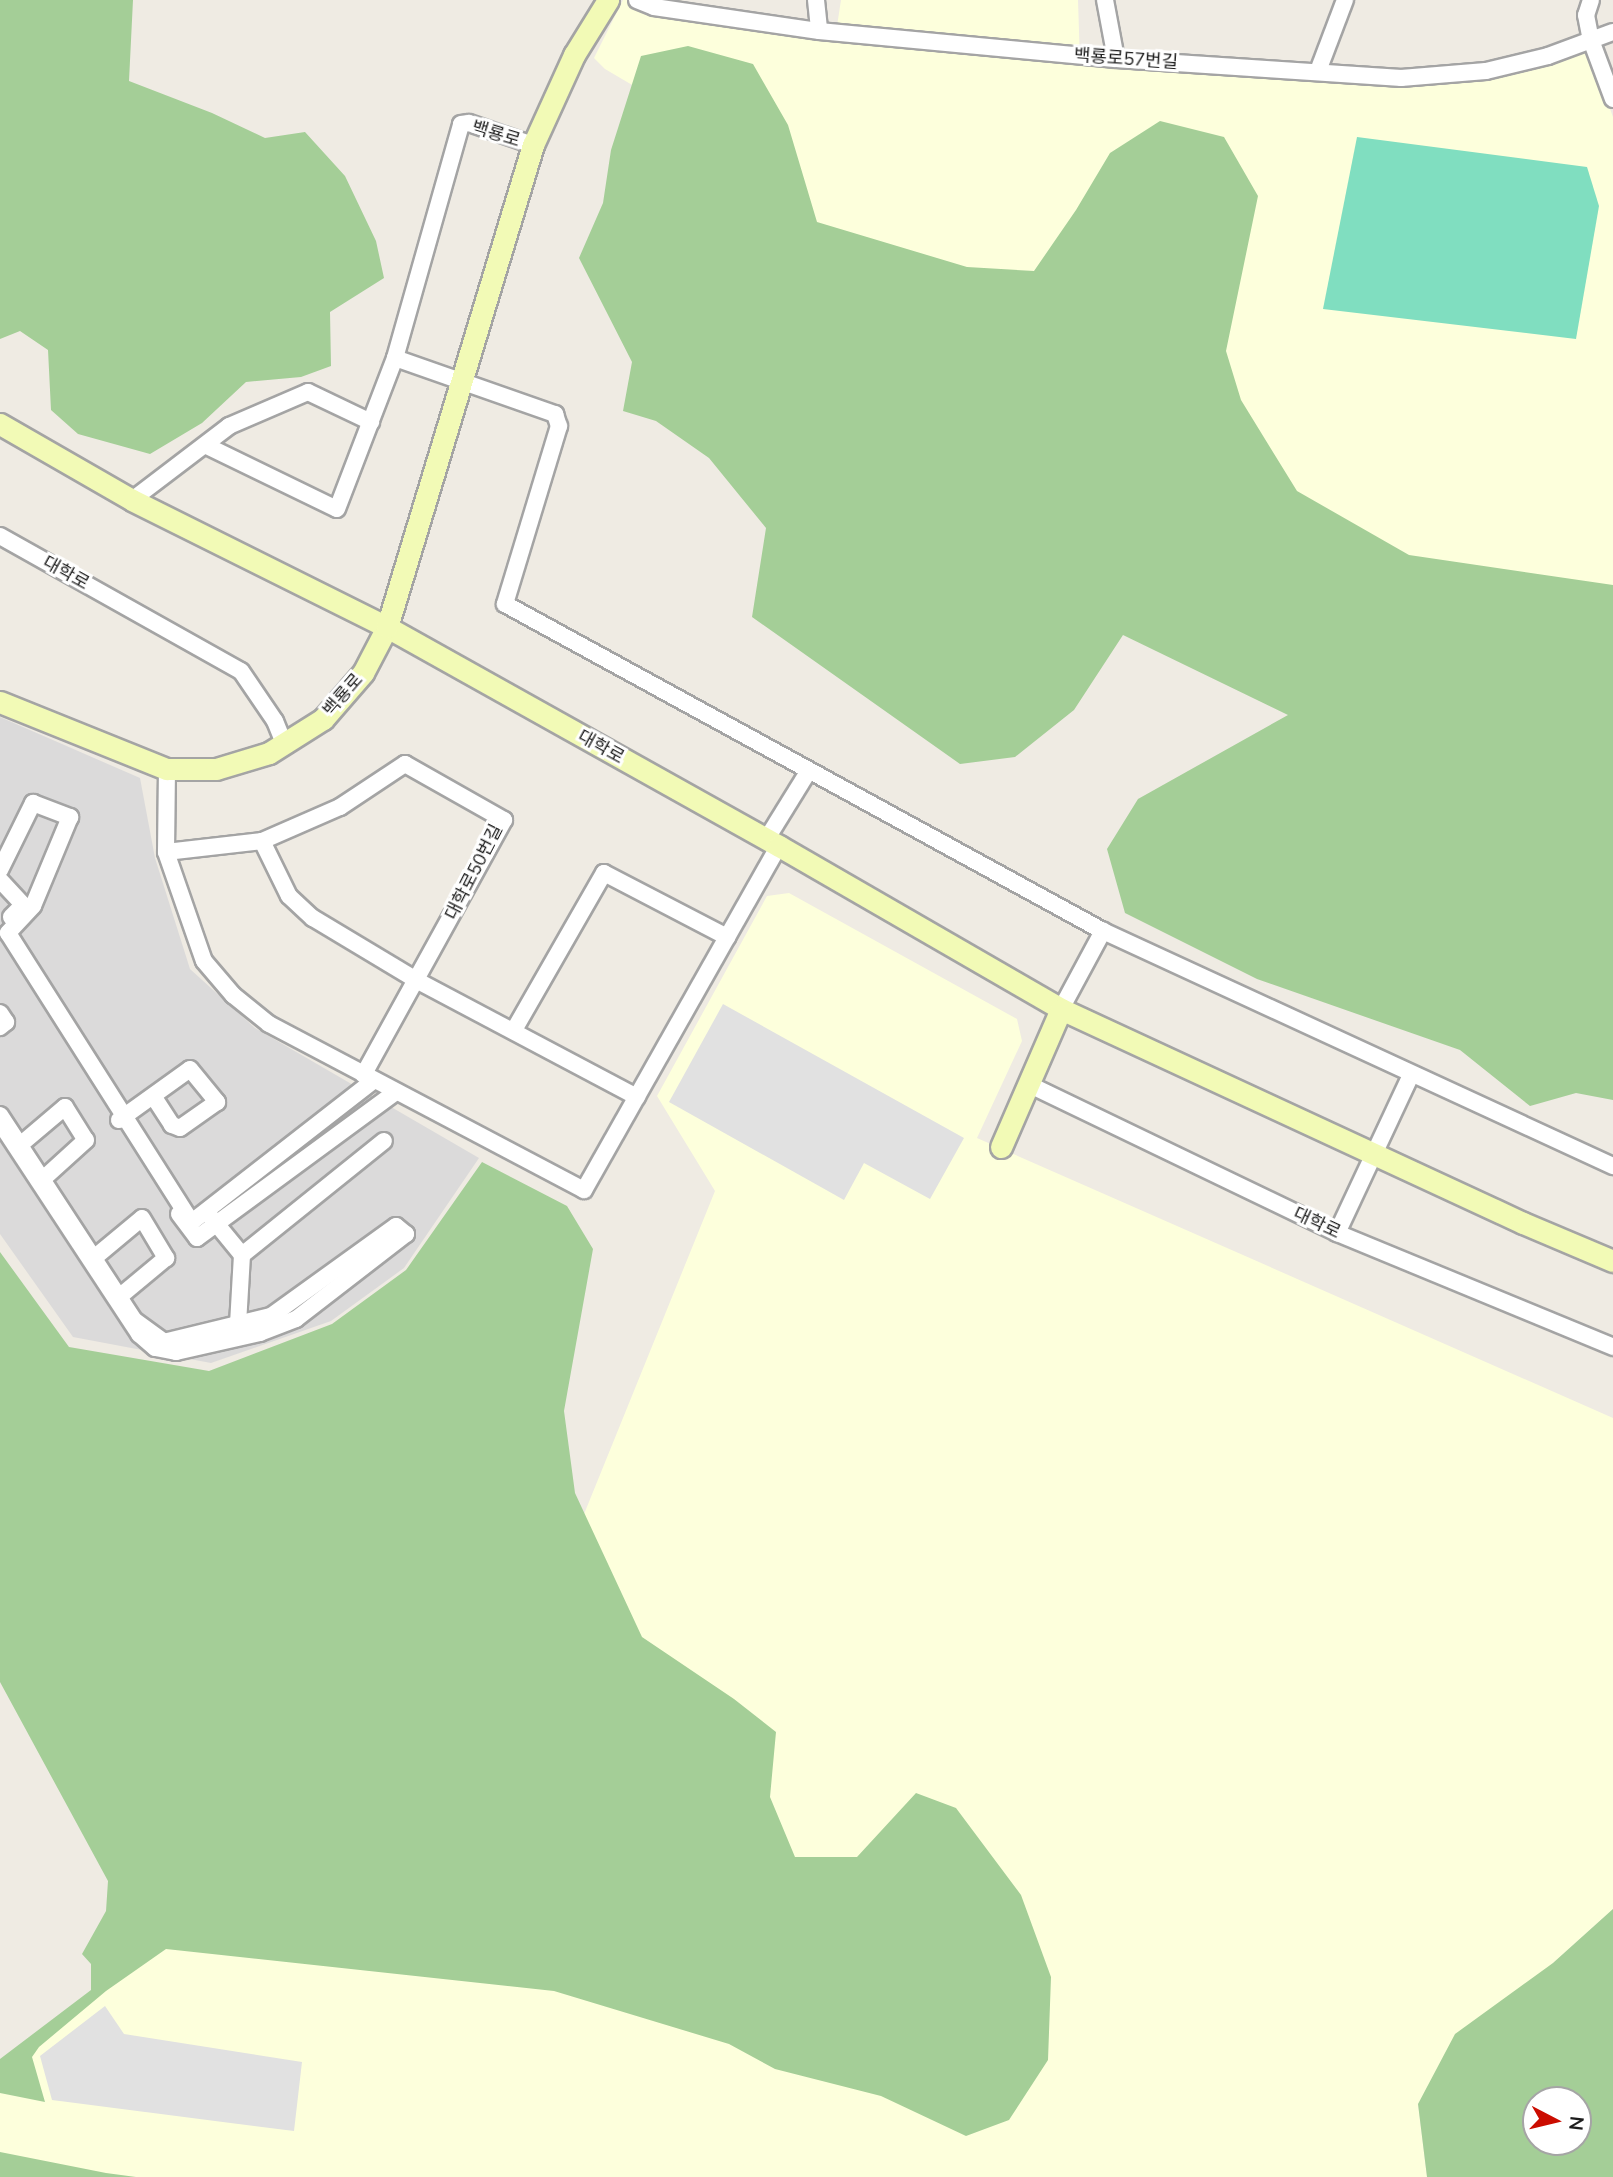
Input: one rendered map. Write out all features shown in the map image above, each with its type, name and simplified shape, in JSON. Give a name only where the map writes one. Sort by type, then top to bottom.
[{"type":"main road","name":"백룡로","points":[[0,702],[167,769],[216,769],[269,753],[323,719],[363,673],[387,627],[533,145],[574,55],[608,0]]},
{"type":"main road","name":"대학로","points":[[0,424],[132,500],[387,627],[1061,1009],[1523,1223],[1613,1261]]},
{"type":"main road","points":[[1001,1147],[1061,1009]]},
{"type":"street","name":"백룡로57번길","points":[[637,0],[654,7],[819,31],[1116,59],[1401,78],[1486,71],[1549,56],[1613,32]]},
{"type":"street","points":[[816,0],[819,31]]},
{"type":"street","points":[[1105,0],[1116,59]]},
{"type":"street","points":[[1318,71],[1345,0]]},
{"type":"street","points":[[1591,0],[1586,15],[1591,40],[1613,99]]},
{"type":"street","name":"백룡로","points":[[206,446],[337,509],[395,358],[461,124],[469,122],[533,145]]},
{"type":"street","points":[[395,358],[555,414],[559,426],[505,604],[1103,931],[1613,1166]]},
{"type":"street","points":[[132,500],[229,426],[307,392],[371,422]]},
{"type":"street","name":"대학로","points":[[0,536],[241,671],[275,720],[284,743]]},
{"type":"street","name":"대학로50번길","points":[[166,852],[262,841],[340,807],[405,764],[504,820],[416,980],[368,1078]]},
{"type":"street","points":[[167,769],[166,852],[204,961],[233,995],[269,1024],[584,1190],[727,937],[808,772]]},
{"type":"street","points":[[0,870],[33,803],[70,817],[33,906],[8,933],[121,1119]]},
{"type":"street","points":[[262,841],[289,896],[313,918],[416,980],[638,1097]]},
{"type":"street","points":[[514,1030],[604,873],[727,937]]},
{"type":"street","points":[[0,880],[23,905],[0,930],[121,1119],[190,1220],[211,1218],[396,1092]]},
{"type":"street","points":[[1061,1009],[1103,931]]},
{"type":"street","points":[[0,1013],[6,1022],[0,1027]]},
{"type":"street","points":[[1337,1233],[1411,1075]]},
{"type":"street","points":[[211,1218],[368,1078]]},
{"type":"street","name":"대학로","points":[[1028,1084],[1337,1233],[1613,1347]]},
{"type":"street","points":[[121,1119],[154,1097]]},
{"type":"street","points":[[20,1145],[65,1107],[86,1140],[42,1180]]},
{"type":"street","points":[[0,1115],[134,1320],[164,1342],[271,1317],[396,1226],[405,1234],[296,1319],[260,1333],[176,1352],[155,1348],[139,1334],[0,1122]]},
{"type":"street","points":[[242,1255],[384,1141]]},
{"type":"street","points":[[94,1258],[142,1217],[166,1258],[119,1297]]},
{"type":"street","points":[[211,1218],[242,1255],[238,1324]]},
{"type":"shaded area","points":[[623,0],[677,0],[837,26],[841,0],[1078,0],[1080,62],[1314,82],[1401,86],[1489,77],[1588,49],[1613,117],[1613,601],[1420,572],[802,242],[639,89],[605,69],[594,58]]},
{"type":"shaded area","points":[[0,717],[140,778],[155,858],[190,969],[255,1028],[479,1158],[404,1268],[331,1321],[211,1363],[73,1337],[0,1234]]},
{"type":"shaded area","points":[[789,893],[1017,1019],[1022,1041],[977,1138],[1613,1418],[1613,1909],[1553,1963],[1418,2104],[1427,2177],[0,2177],[0,2077],[116,1978],[247,1882],[473,1788],[715,1191],[657,1096],[767,896]]},
{"type":"shaded area","points":[[723,1004],[964,1138],[930,1199],[864,1163],[844,1200],[669,1102]]},
{"type":"shaded area","points":[[105,2006],[124,2034],[302,2062],[294,2131],[52,2100],[40,2056]]},
{"type":"green space","points":[[0,0],[133,0],[129,81],[212,113],[265,138],[305,132],[345,176],[376,241],[384,278],[330,312],[331,366],[301,377],[246,382],[202,423],[150,454],[78,434],[51,410],[48,350],[20,331],[0,339]]},
{"type":"green space","points":[[688,46],[753,64],[788,125],[817,222],[967,267],[1034,271],[1076,210],[1110,153],[1160,121],[1224,137],[1258,196],[1226,351],[1241,400],[1297,491],[1409,555],[1613,585],[1613,1100],[1576,1093],[1530,1106],[1460,1050],[1257,979],[1125,913],[1107,849],[1138,799],[1288,715],[1123,635],[1074,710],[1015,757],[960,764],[752,617],[766,528],[709,458],[656,421],[623,411],[632,362],[579,258],[603,203],[611,150],[641,56]]},
{"type":"green space","points":[[1357,137],[1587,167],[1599,206],[1576,339],[1323,309]]},
{"type":"green space","points":[[482,1162],[567,1206],[593,1249],[564,1411],[575,1493],[642,1637],[734,1699],[776,1732],[770,1797],[795,1857],[857,1857],[916,1793],[956,1808],[1021,1895],[1051,1977],[1048,2060],[1009,2120],[966,2136],[881,2096],[775,2069],[729,2044],[554,1991],[166,1949],[106,1991],[39,2047],[32,2057],[45,2102],[0,2093],[0,2059],[91,1990],[91,1964],[82,1954],[106,1911],[108,1881],[0,1682],[0,1252],[69,1347],[209,1371],[332,1324],[406,1270]]},
{"type":"green space","points":[[1613,1909],[1613,2177],[1427,2177],[1418,2104],[1455,2034],[1553,1963]]},
{"type":"green space","points":[[0,2152],[106,2173],[136,2177],[0,2177]]}]
